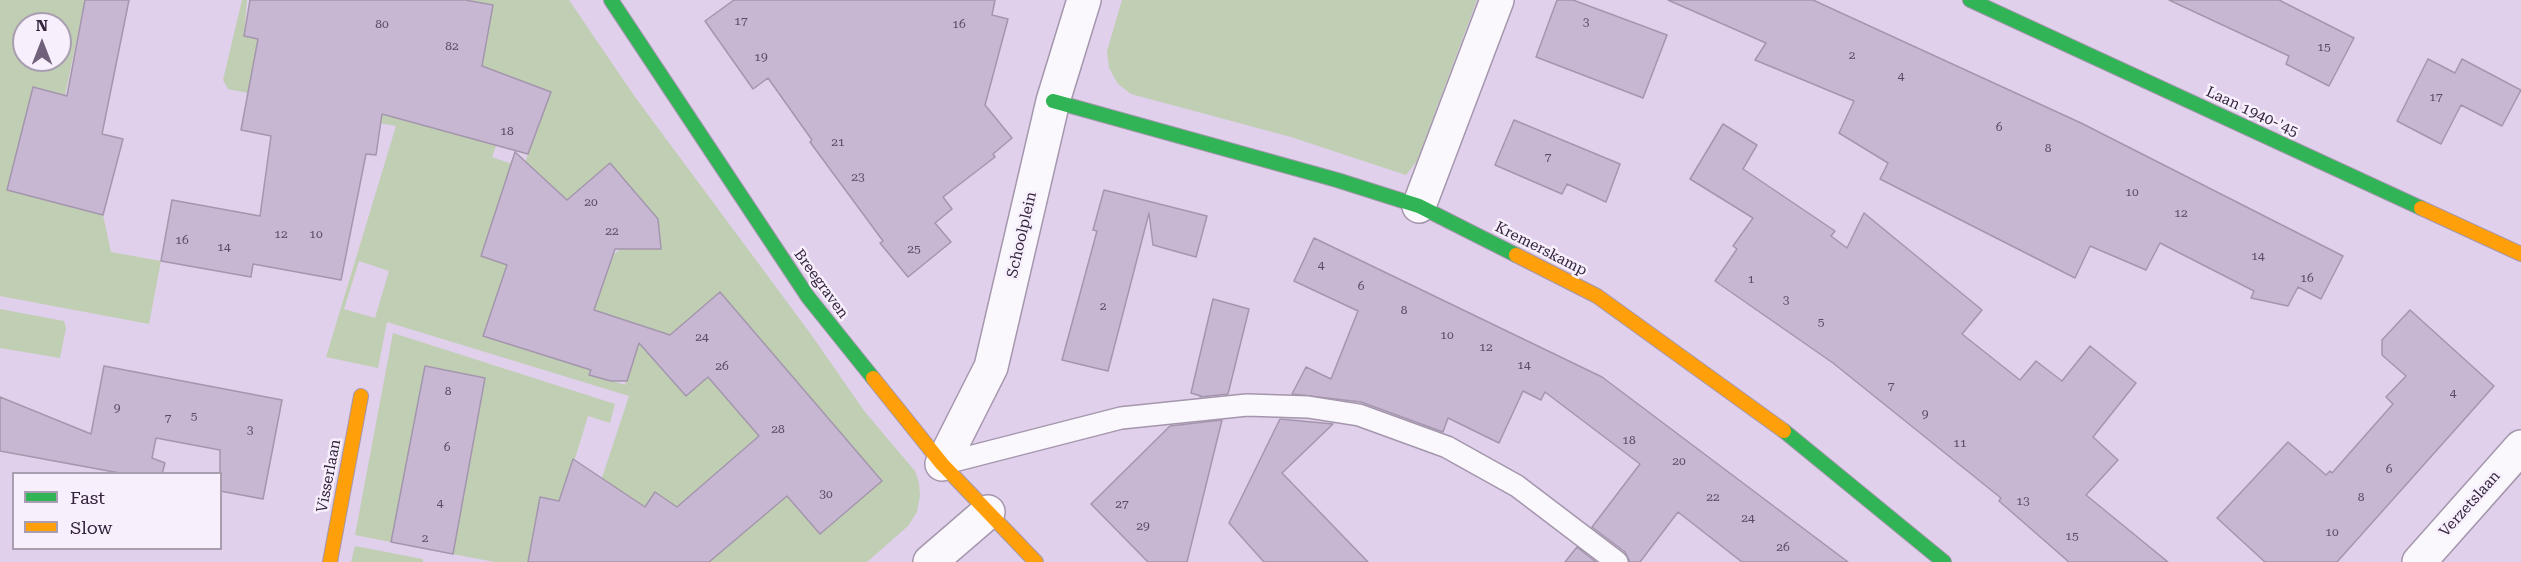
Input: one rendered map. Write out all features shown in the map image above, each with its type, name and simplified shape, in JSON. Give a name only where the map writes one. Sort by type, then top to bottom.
[{"type":"street","name":"Breegraven","points":[[611,0],[808,297],[942,464],[1036,562]]},
{"type":"street","name":"Schoolplein","points":[[942,464],[991,367],[1053,101],[1084,0]]},
{"type":"street","points":[[1419,206],[1497,0]]},
{"type":"street","name":"Laan 1940-'45","points":[[1970,0],[2521,255]]},
{"type":"street","name":"Kremerskamp","points":[[1053,101],[1337,180],[1419,206],[1597,296],[1805,446],[1944,562]]},
{"type":"street","name":"Visserlaan","points":[[330,562],[361,396]]},
{"type":"street","name":"Verzetslaan","points":[[2419,562],[2521,447]]},
{"type":"street","points":[[930,562],[988,512]]},
{"type":"lane","points":[[942,464],[1121,418],[1246,405],[1308,407],[1359,415],[1447,447],[1517,486],[1617,562]]},
{"type":"green space","points":[[0,0],[85,0],[72,62],[72,12],[12,12],[12,72],[70,72],[65,95],[33,88],[7,190],[103,215],[111,252],[161,261],[149,324],[0,296]]},
{"type":"green space","points":[[242,0],[247,0],[244,36],[262,39],[266,21],[327,31],[325,49],[385,59],[384,70],[406,73],[418,0],[448,0],[439,55],[422,52],[403,120],[438,129],[459,59],[483,63],[493,5],[465,0],[569,0],[635,97],[810,333],[865,412],[915,471],[920,496],[917,512],[908,526],[867,562],[709,562],[775,506],[755,483],[829,419],[799,385],[751,426],[759,436],[690,496],[717,527],[676,562],[667,562],[644,540],[629,555],[636,562],[589,562],[592,541],[582,539],[587,523],[610,530],[621,498],[598,490],[629,396],[387,322],[378,368],[326,357],[396,126],[379,123],[381,104],[339,97],[336,115],[314,110],[315,105],[291,101],[294,81],[252,74],[248,93],[228,89],[223,80]],"holes":[[[511,77],[551,92],[523,168],[492,157],[501,132],[492,128]],[[610,163],[657,218],[654,221],[659,227],[659,241],[652,249],[643,249],[630,241],[613,255],[607,249],[593,272],[605,277],[587,328],[549,316],[560,278],[555,277],[530,351],[484,336],[509,258],[532,266],[550,214],[557,209],[555,204],[563,197],[567,200]],[[502,192],[525,200],[504,264],[481,256]],[[359,261],[389,271],[375,318],[344,309]],[[720,293],[774,356],[731,392],[714,372],[686,396],[676,384],[682,377],[655,347]],[[608,315],[644,327],[625,385],[590,374]],[[760,383],[767,392],[744,413],[736,403]],[[851,445],[882,481],[820,534],[804,515],[818,502],[804,486]],[[655,492],[670,502],[644,540],[619,522],[634,500],[645,507]]]},
{"type":"green space","points":[[1122,0],[1477,0],[1417,161],[1406,175],[1291,137],[1131,94],[1118,84],[1109,68],[1107,51]]},
{"type":"green space","points":[[0,309],[64,321],[66,328],[60,358],[0,348]]},
{"type":"green space","points":[[393,333],[615,404],[610,423],[588,416],[562,501],[540,497],[530,551],[551,556],[550,562],[495,562],[452,554],[485,378],[425,366],[391,542],[355,535]]},
{"type":"green space","points":[[355,546],[423,559],[423,562],[351,562]]},
{"type":"building","points":[[85,0],[129,0],[102,134],[123,139],[103,215],[7,190],[33,87],[67,96]]},
{"type":"building","points":[[250,0],[465,0],[493,5],[482,66],[551,92],[528,154],[382,114],[376,155],[366,154],[341,280],[253,264],[251,277],[161,261],[172,200],[260,216],[271,136],[241,130],[258,39],[244,36]]},
{"type":"building","points":[[734,0],[995,0],[992,15],[1008,19],[985,105],[1012,138],[993,154],[995,157],[943,197],[952,209],[935,223],[951,242],[908,277],[880,243],[883,241],[810,142],[812,140],[768,78],[753,89],[705,21]]},
{"type":"building","points":[[1557,0],[1573,0],[1667,35],[1643,98],[1536,57]]},
{"type":"building","points":[[1668,0],[1813,0],[2081,123],[2343,256],[2321,299],[2298,287],[2288,306],[2251,298],[2254,291],[2160,243],[2146,270],[2090,246],[2075,278],[1880,179],[1888,163],[1839,133],[1854,101],[1755,60],[1766,43]]},
{"type":"building","points":[[2169,0],[2279,0],[2354,38],[2329,86],[2286,64],[2289,56]]},
{"type":"building","points":[[2428,59],[2455,73],[2462,59],[2521,90],[2502,126],[2461,105],[2441,144],[2397,121]]},
{"type":"building","points":[[1514,120],[1620,164],[1606,202],[1567,184],[1562,194],[1495,165]]},
{"type":"building","points":[[1723,124],[1757,145],[1743,169],[1835,231],[1831,236],[1847,248],[1864,213],[1982,310],[1962,334],[2020,380],[2036,361],[2062,381],[2090,346],[2136,383],[2093,437],[2118,460],[2086,495],[2168,562],[2069,562],[1999,501],[2001,498],[1833,363],[1715,281],[1737,249],[1733,246],[1753,218],[1690,179]]},
{"type":"building","points":[[515,152],[567,200],[610,163],[658,219],[661,249],[615,249],[594,310],[670,335],[720,292],[882,481],[820,534],[787,496],[709,562],[528,562],[540,497],[559,501],[573,459],[645,507],[655,492],[677,507],[759,436],[708,377],[686,396],[639,343],[627,381],[611,381],[589,375],[591,370],[483,336],[507,265],[481,256]]},
{"type":"building","points":[[1104,190],[1207,216],[1196,257],[1153,245],[1149,213],[1108,371],[1062,360],[1097,231],[1093,230]]},
{"type":"building","points":[[1314,238],[1602,377],[1848,562],[1742,562],[1678,512],[1640,562],[1630,562],[1625,552],[1592,527],[1640,464],[1545,392],[1541,400],[1523,391],[1499,443],[1448,418],[1443,432],[1361,402],[1292,394],[1306,367],[1331,379],[1358,311],[1294,281]]},
{"type":"building","points":[[1213,299],[1249,309],[1228,394],[1200,397],[1191,393]]},
{"type":"building","points":[[2410,310],[2494,386],[2337,562],[2265,562],[2217,518],[2288,442],[2326,475],[2330,471],[2332,473],[2393,404],[2386,397],[2406,376],[2382,355],[2382,340]]},
{"type":"building","points":[[104,366],[282,400],[263,499],[222,491],[220,450],[156,438],[152,458],[165,463],[163,472],[114,472],[0,451],[0,397],[91,434]]},
{"type":"building","points":[[425,366],[485,378],[453,554],[391,542]]},
{"type":"building","points":[[1280,419],[1333,424],[1282,473],[1368,562],[1264,562],[1229,523]]},
{"type":"building","points":[[1222,420],[1187,562],[1148,562],[1091,504],[1170,426]]},
{"type":"building","points":[[1577,547],[1596,562],[1565,562]]},
{"type":"traffic: fast","points":[[611,0],[808,297],[873,378]]},
{"type":"traffic: fast","points":[[1970,0],[2421,208]]},
{"type":"traffic: fast","points":[[1053,101],[1337,180],[1419,206],[1516,255]]},
{"type":"traffic: fast","points":[[1784,431],[1944,562]]},
{"type":"traffic: slow","points":[[2421,208],[2521,254]]},
{"type":"traffic: slow","points":[[1516,255],[1597,296],[1784,431]]},
{"type":"traffic: slow","points":[[873,378],[942,464],[1036,562]]},
{"type":"traffic: slow","points":[[330,562],[361,396]]}]
